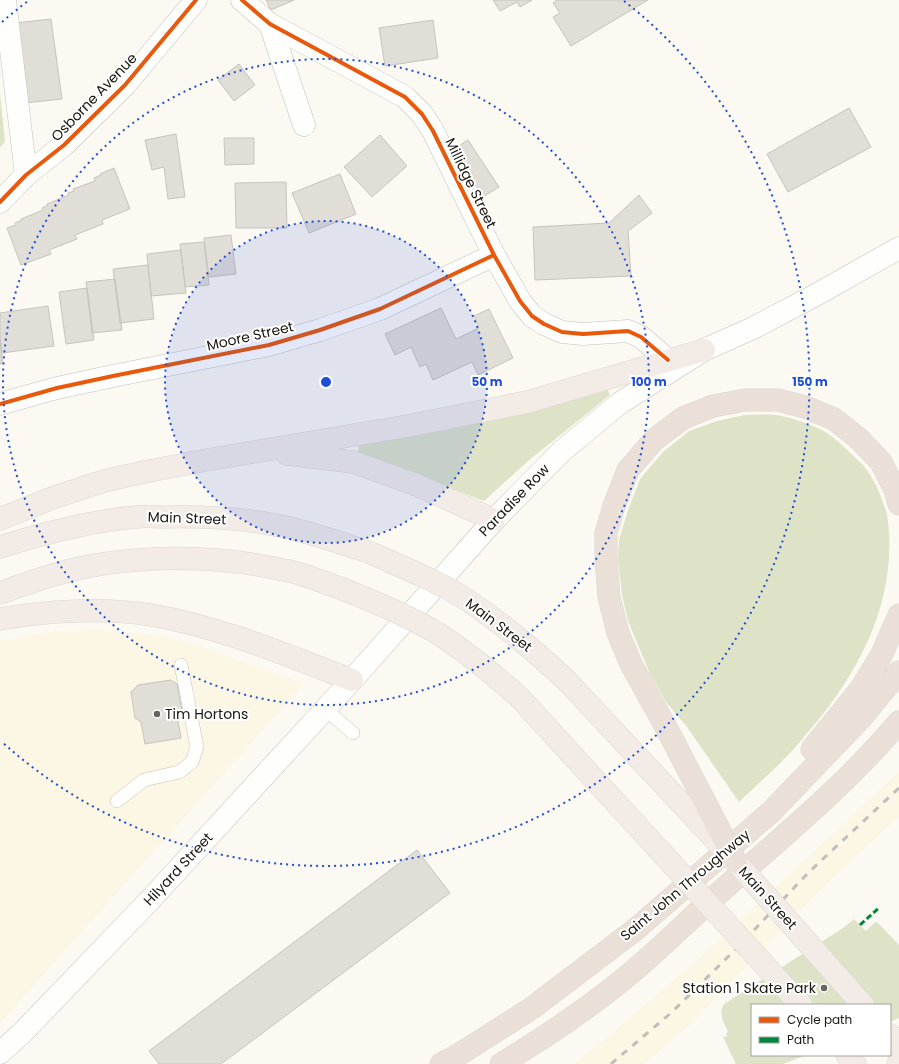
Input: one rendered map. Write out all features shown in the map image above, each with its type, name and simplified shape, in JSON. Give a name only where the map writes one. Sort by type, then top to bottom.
[{"type":"highway","points":[[736,862],[668,731],[631,664],[618,633],[610,597],[606,561],[606,533],[614,506],[628,470],[654,440],[683,418],[713,406],[745,400],[778,400],[805,407],[834,419],[858,438],[881,462],[895,490],[899,504]]},
{"type":"highway","points":[[703,871],[789,777],[832,727],[860,690],[881,656],[899,615]]},
{"type":"highway","name":"Saint John Throughway","points":[[441,1064],[532,1008],[636,929],[771,812],[862,717],[899,672]]},
{"type":"highway","name":"Saint John Throughway","points":[[501,1064],[552,1032],[620,982],[788,833],[881,743],[899,722]]},
{"type":"highway","points":[[881,743],[899,726]]},
{"type":"main road","points":[[0,519],[55,497],[104,481],[144,472],[413,425],[528,402],[704,350]]},
{"type":"main road","points":[[260,451],[353,462],[417,485],[494,520]]},
{"type":"main road","name":"Main Street","points":[[0,547],[91,523],[137,517],[187,516],[232,519],[280,526],[326,538],[371,553],[426,578],[466,600],[503,626],[567,681],[736,862],[862,1004]]},
{"type":"main road","points":[[0,593],[56,575],[101,564],[155,559],[191,559],[257,564],[291,571],[340,588],[374,602],[436,633],[467,653],[519,697],[800,1004]]},
{"type":"main road","points":[[0,619],[56,613],[108,611],[150,615],[194,624],[242,638],[352,680]]},
{"type":"main road","points":[[891,1036],[899,1045]]},
{"type":"main road","points":[[848,1056],[856,1064]]},
{"type":"street","name":"Osborne Avenue","points":[[0,202],[26,175],[64,145],[124,85],[196,0]]},
{"type":"street","name":"Millidge Street","points":[[242,0],[270,24],[405,97],[422,114],[433,131],[494,255],[520,301],[532,316],[544,324],[562,332],[583,334],[628,331],[641,337],[668,360]]},
{"type":"street","points":[[4,6],[26,175]]},
{"type":"street","points":[[270,24],[304,125]]},
{"type":"street","name":"Paradise Row","points":[[352,680],[494,520],[562,451],[620,403],[704,350],[754,328],[899,248]]},
{"type":"street","name":"Moore Street","points":[[0,404],[64,386],[269,345],[320,330],[380,309],[494,255]]},
{"type":"street","name":"Hilyard Street","points":[[0,1053],[22,1033],[149,901],[352,680]]},
{"type":"lane","points":[[118,801],[144,780],[180,772],[192,762],[197,747],[182,665]]},
{"type":"lane","points":[[325,709],[353,733]]},
{"type":"shaded area","points":[[102,630],[167,637],[203,647],[304,684],[0,1023],[0,641],[54,631]]},
{"type":"shaded area","points":[[899,772],[899,816],[818,892],[692,1023],[644,1064],[574,1064],[703,955]]},
{"type":"green space","points":[[0,93],[5,142],[0,147]]},
{"type":"green space","points":[[607,389],[610,395],[528,461],[484,501],[358,456],[359,444]]},
{"type":"green space","points":[[745,415],[776,415],[795,419],[822,430],[840,443],[866,468],[877,487],[887,514],[889,543],[888,572],[882,600],[874,626],[849,677],[833,701],[797,746],[739,802],[687,727],[666,702],[650,674],[628,621],[622,595],[618,560],[619,540],[628,510],[640,479],[663,452],[689,431],[717,421]]},
{"type":"green space","name":"Station 1 Skate Park","points":[[854,919],[866,931],[875,922],[878,923],[899,945],[899,1018],[891,1022],[891,1004],[751,1004],[751,1056],[803,1056],[783,1064],[736,1064],[723,1037],[727,1036],[726,1033],[728,1032],[722,1015],[722,1008],[724,1004],[843,928]]},
{"type":"building","points":[[266,0],[294,0],[271,10]]},
{"type":"building","points":[[493,0],[532,0],[520,7],[517,2],[500,11]]},
{"type":"building","points":[[557,0],[648,0],[571,46],[553,17],[560,13],[553,3]]},
{"type":"building","points":[[51,19],[62,99],[25,103],[15,23]]},
{"type":"building","points":[[433,20],[438,58],[385,66],[379,28]]},
{"type":"building","points":[[239,64],[255,85],[234,101],[218,80]]},
{"type":"building","points":[[849,108],[871,147],[788,192],[767,154]]},
{"type":"building","points":[[176,134],[185,197],[168,199],[164,167],[152,170],[145,140]]},
{"type":"building","points":[[380,135],[407,166],[372,197],[344,167]]},
{"type":"building","points":[[224,138],[254,138],[254,164],[225,165]]},
{"type":"building","points":[[468,140],[499,187],[483,197],[452,150]]},
{"type":"building","points":[[114,168],[130,209],[102,220],[103,224],[75,235],[77,239],[49,250],[51,254],[21,265],[7,228],[16,225],[15,223],[22,220],[21,219],[43,210],[42,208],[48,205],[47,204],[69,195],[68,193],[74,191],[73,189],[95,181],[94,178]]},
{"type":"building","points":[[340,174],[356,214],[309,233],[292,193]]},
{"type":"building","points":[[286,182],[287,228],[236,228],[235,183]]},
{"type":"building","points":[[639,195],[652,213],[628,231],[631,276],[535,280],[533,227],[609,223]]},
{"type":"building","points":[[231,235],[236,274],[209,277],[204,238]]},
{"type":"building","points":[[204,242],[209,285],[185,287],[180,244]]},
{"type":"building","points":[[181,250],[186,293],[151,296],[147,254]]},
{"type":"building","points":[[148,265],[154,319],[120,323],[113,269]]},
{"type":"building","points":[[115,279],[122,330],[92,333],[86,282]]},
{"type":"building","points":[[87,288],[94,340],[66,344],[59,292]]},
{"type":"building","points":[[48,306],[54,346],[2,353],[0,339],[0,313]]},
{"type":"building","points":[[441,308],[456,339],[479,328],[474,316],[489,309],[513,358],[478,375],[472,362],[433,380],[426,364],[420,367],[411,347],[395,355],[385,334]]},
{"type":"building","points":[[0,339],[3,363],[0,364]]},
{"type":"building","name":"Tim Hortons","points":[[171,680],[177,684],[182,711],[177,716],[181,738],[145,744],[141,722],[135,718],[131,692],[138,685]]},
{"type":"building","points":[[417,850],[450,893],[221,1064],[159,1064],[149,1051]]},
{"type":"railway","points":[[611,1064],[672,1012],[738,947],[809,872],[899,788]]},
{"type":"marked path","points":[[860,925],[880,907]]},
{"type":"cycle path","points":[[0,202],[26,175],[64,145],[125,85],[196,0]]},
{"type":"cycle path","points":[[242,0],[270,24],[405,97],[422,114],[433,131],[494,255],[520,301],[532,316],[544,324],[562,332],[583,334],[628,331],[641,337],[668,360]]},
{"type":"cycle path","points":[[0,404],[57,388],[269,345],[320,330],[380,309],[494,255]]},
{"type":"place","name":"Tim Hortons","points":[[157,714]]},
{"type":"place","name":"Station 1 Skate Park","points":[[824,988]]}]
